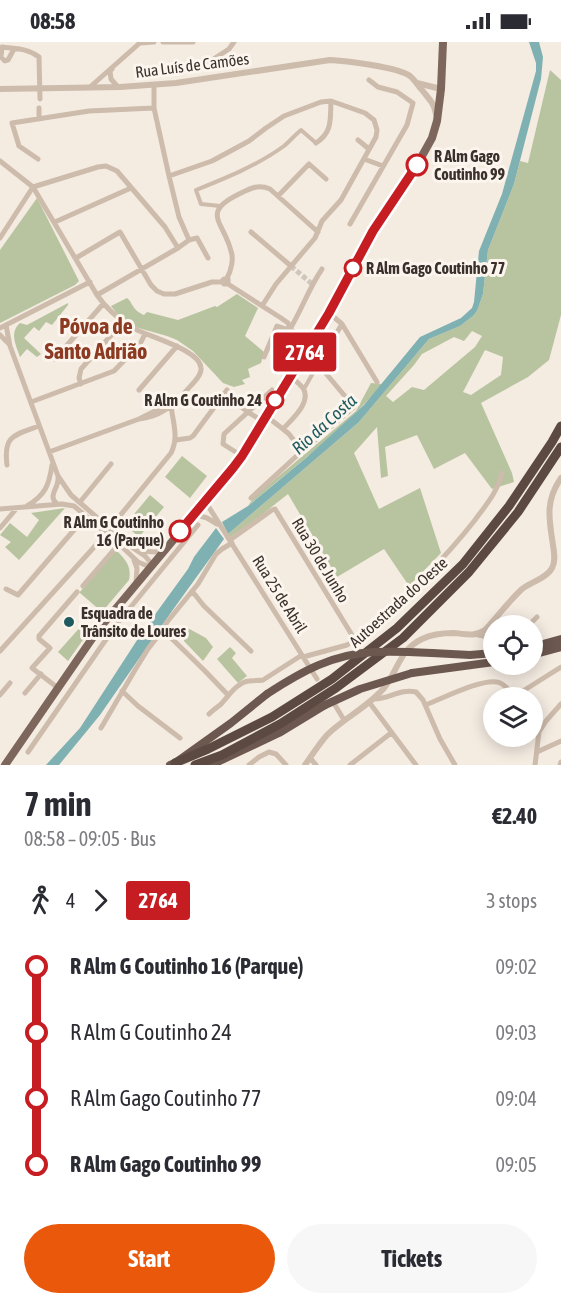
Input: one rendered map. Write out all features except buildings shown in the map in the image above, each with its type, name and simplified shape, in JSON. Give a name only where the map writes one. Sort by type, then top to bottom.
[{"type":"highway","name":"Autoestrada do Oeste","points":[[172,764],[272,717],[332,679],[397,628],[463,564],[509,506],[561,426]]},
{"type":"highway","name":"Autoestrada do Oeste","points":[[195,765],[222,755],[280,724],[336,688],[403,638],[469,572],[518,512],[561,447]]},
{"type":"highway","points":[[543,644],[561,639]]},
{"type":"highway","points":[[543,652],[561,647]]},
{"type":"highway","points":[[172,764],[231,723],[267,694],[296,675],[321,663],[375,652],[483,654]]},
{"type":"highway","points":[[211,765],[279,734],[360,689],[412,673],[483,663]]},
{"type":"main road","points":[[4,765],[98,630],[242,456],[329,313],[373,231],[424,154],[432,138],[437,121],[441,89],[443,42]]},
{"type":"street","points":[[90,87],[140,43],[154,42]]},
{"type":"street","points":[[163,42],[194,42]]},
{"type":"street","points":[[209,62],[229,49],[234,42]]},
{"type":"street","points":[[14,48],[39,57],[40,99]]},
{"type":"street","name":"Rua Luís de Camões","points":[[0,89],[154,85],[330,60],[400,71],[409,75],[434,104],[437,121]]},
{"type":"street","points":[[113,68],[110,71],[111,79],[120,87]]},
{"type":"street","points":[[430,86],[441,79]]},
{"type":"street","points":[[350,224],[407,125],[412,103],[397,92],[378,87],[369,80]]},
{"type":"street","name":"Rua Luís de Camões","points":[[417,83],[441,89]]},
{"type":"street","points":[[154,85],[154,108],[169,176],[179,217],[189,240]]},
{"type":"street","points":[[424,93],[441,89]]},
{"type":"street","points":[[169,176],[212,161],[249,141],[284,116],[321,102],[331,101],[365,113],[374,120],[376,137],[341,200],[322,221],[318,232],[276,284],[262,306]]},
{"type":"street","points":[[220,206],[201,204],[196,190],[265,159],[301,130],[316,143],[322,139],[331,126],[331,101]]},
{"type":"street","points":[[39,108],[39,118]]},
{"type":"street","points":[[38,159],[19,146],[12,123],[89,111],[154,108]]},
{"type":"street","points":[[358,140],[369,149]]},
{"type":"street","points":[[364,159],[383,166]]},
{"type":"street","points":[[0,161],[33,186],[97,295],[109,311],[144,334],[177,346],[198,360],[201,368],[200,375],[159,415],[139,419],[49,452]]},
{"type":"street","points":[[278,196],[309,164],[326,179]]},
{"type":"street","points":[[0,238],[33,186],[106,166],[117,171],[165,227],[178,248]]},
{"type":"street","points":[[226,281],[232,261],[232,252],[218,220],[217,212],[225,201],[255,186],[262,186],[270,189],[318,232]]},
{"type":"street","points":[[55,222],[131,188]]},
{"type":"street","points":[[76,258],[120,232],[151,285],[158,291],[164,294],[176,294],[212,282],[226,281],[288,323],[292,331]]},
{"type":"street","points":[[250,232],[291,266]]},
{"type":"street","points":[[97,295],[189,240],[197,238],[208,258]]},
{"type":"street","points":[[304,389],[281,368],[281,364],[301,309],[312,284],[322,269]]},
{"type":"street","points":[[60,504],[68,501],[69,493],[53,464],[3,327],[90,282]]},
{"type":"street","points":[[55,359],[103,304]]},
{"type":"street","points":[[329,313],[342,324],[377,382]]},
{"type":"street","points":[[283,429],[302,406],[305,399],[304,389],[342,324]]},
{"type":"street","points":[[264,357],[277,326],[292,331],[310,343]]},
{"type":"street","points":[[81,384],[79,378],[81,369],[114,332]]},
{"type":"street","points":[[31,402],[117,369],[140,344],[144,334]]},
{"type":"street","points":[[0,335],[10,346]]},
{"type":"street","points":[[140,390],[177,346]]},
{"type":"street","points":[[251,498],[354,407],[318,364]]},
{"type":"street","points":[[176,440],[194,436],[227,390],[233,400],[248,413],[283,429],[302,451]]},
{"type":"street","points":[[242,456],[223,444],[224,434],[272,390]]},
{"type":"street","points":[[110,528],[174,447],[176,440],[168,408]]},
{"type":"street","points":[[7,465],[5,454],[8,441],[14,436],[39,426]]},
{"type":"street","points":[[24,507],[36,501],[45,491],[53,464]]},
{"type":"street","points":[[80,502],[111,464]]},
{"type":"street","points":[[209,714],[244,682],[263,680],[303,656],[347,645],[355,640],[413,590],[453,548],[496,491],[502,473]]},
{"type":"street","points":[[46,505],[50,502],[58,483],[58,476]]},
{"type":"street","points":[[478,635],[520,591],[547,574],[552,568],[555,561],[549,503],[554,488],[561,478]]},
{"type":"street","points":[[54,490],[60,488],[69,493],[148,559],[150,567]]},
{"type":"street","points":[[52,497],[60,504]]},
{"type":"street","name":"Rua 25 de Abril","points":[[205,501],[317,679]]},
{"type":"street","points":[[0,509],[60,504],[74,506],[140,564],[150,567]]},
{"type":"street","points":[[0,528],[17,508]]},
{"type":"street","name":"Rua 30 de Junho","points":[[230,541],[275,509],[355,640]]},
{"type":"street","name":"Rua 25 de Abril","points":[[194,514],[219,525]]},
{"type":"street","points":[[6,589],[18,595],[86,516]]},
{"type":"street","points":[[28,752],[116,625],[198,525]]},
{"type":"street","points":[[0,651],[106,534]]},
{"type":"street","points":[[100,728],[148,649],[192,591],[216,554],[230,541]]},
{"type":"street","points":[[83,586],[119,544]]},
{"type":"street","points":[[138,551],[164,550]]},
{"type":"street","points":[[133,557],[138,551]]},
{"type":"street","points":[[133,557],[137,568],[135,584]]},
{"type":"street","points":[[192,591],[204,606],[251,651]]},
{"type":"street","points":[[58,688],[32,668],[50,648],[39,639],[39,636],[77,592]]},
{"type":"street","points":[[126,596],[135,603]]},
{"type":"street","points":[[163,630],[228,695]]},
{"type":"street","points":[[305,765],[326,736],[383,690],[393,676],[401,657],[421,639],[436,634],[451,633],[483,636]]},
{"type":"street","points":[[425,705],[482,683],[502,684],[515,696],[561,667]]},
{"type":"street","points":[[24,693],[41,674]]},
{"type":"street","points":[[0,695],[10,683]]},
{"type":"street","points":[[371,700],[406,690],[412,690],[420,695],[455,765]]},
{"type":"street","points":[[122,691],[180,738]]},
{"type":"street","points":[[51,698],[61,705]]},
{"type":"street","points":[[371,700],[391,733],[416,765]]},
{"type":"street","points":[[535,765],[539,732],[561,704]]},
{"type":"street","points":[[330,705],[344,720]]},
{"type":"street","points":[[350,765],[391,733]]},
{"type":"street","points":[[537,752],[561,741]]},
{"type":"street","points":[[249,765],[269,752],[276,754],[286,765]]},
{"type":"street","points":[[310,758],[316,765]]},
{"type":"green space","points":[[550,70],[561,80],[561,315],[549,360],[528,377],[481,403],[514,482],[492,489],[465,453],[434,469],[417,435],[385,447],[388,476],[381,478],[377,427],[354,453],[379,509],[420,488],[441,553],[409,586],[384,549],[337,577],[288,494],[230,537],[228,534],[359,422],[429,339],[460,326],[477,311],[483,294],[488,250],[514,184],[520,161],[528,163]],"holes":[[[472,331],[482,336],[475,347],[424,390],[412,387],[393,402],[386,396],[422,354],[454,337],[464,341]],[[485,350],[503,357],[501,375],[471,395],[463,392]]]},
{"type":"green space","points":[[37,198],[79,281],[0,323],[0,250]]},
{"type":"green space","points":[[237,294],[258,308],[245,336],[264,352],[261,363],[248,369],[250,377],[242,380],[245,384],[234,387],[223,383],[193,351],[177,340],[135,327],[118,315],[111,306],[127,298],[137,311],[144,315],[147,312],[178,320],[217,307]]},
{"type":"green space","points":[[68,303],[52,325],[46,322],[39,331],[34,327],[24,338],[41,354],[37,357],[27,349],[20,357],[14,335],[20,323],[27,325]]},
{"type":"green space","points":[[371,383],[382,384],[335,433],[248,506],[254,497],[356,411]]},
{"type":"green space","points":[[182,456],[207,476],[190,498],[165,477]]},
{"type":"green space","points":[[150,495],[164,507],[139,537],[125,525]]},
{"type":"green space","points":[[65,508],[19,560],[5,547],[11,542],[0,535],[10,523],[27,537],[39,520],[31,513]]},
{"type":"green space","points":[[116,550],[129,567],[129,580],[102,612],[79,593]]},
{"type":"green space","points":[[83,624],[90,630],[68,661],[58,652]]},
{"type":"green space","points":[[184,626],[206,638],[213,647],[203,661],[184,641]]},
{"type":"green space","points":[[230,647],[236,653],[232,658],[247,676],[238,683],[217,659]]},
{"type":"water","points":[[529,42],[539,42],[543,57],[541,79],[514,184],[488,250],[483,294],[477,311],[460,326],[429,339],[359,422],[228,534],[222,522],[248,506],[306,458],[364,405],[420,337],[461,318],[472,308],[479,251],[502,194],[536,71],[536,63]]},
{"type":"water","points":[[216,528],[224,539],[100,715],[59,765],[46,765],[80,728],[143,631]]},
{"type":"tunnel","points":[[291,266],[312,284]]},
{"type":"bus line","name":"2764","points":[[180,531],[242,456],[329,313],[373,231],[417,165]]},
{"type":"place","name":"R Alm Gago Coutinho 99","points":[[417,165]]},
{"type":"place","name":"R Alm Gago Coutinho 77","points":[[353,268]]},
{"type":"place","name":"R Alm G Coutinho 24","points":[[275,400]]},
{"type":"place","name":"R Alm G Coutinho 16 (Parque)","points":[[180,531]]},
{"type":"place","name":"Esquadra de Trânsito de Loures","points":[[69,622]]},
{"type":"district","name":"Póvoa de Santo Adrião","points":[[96,338]]},
{"type":"water label","name":"Rio da Costa","points":[[324,424]]}]
